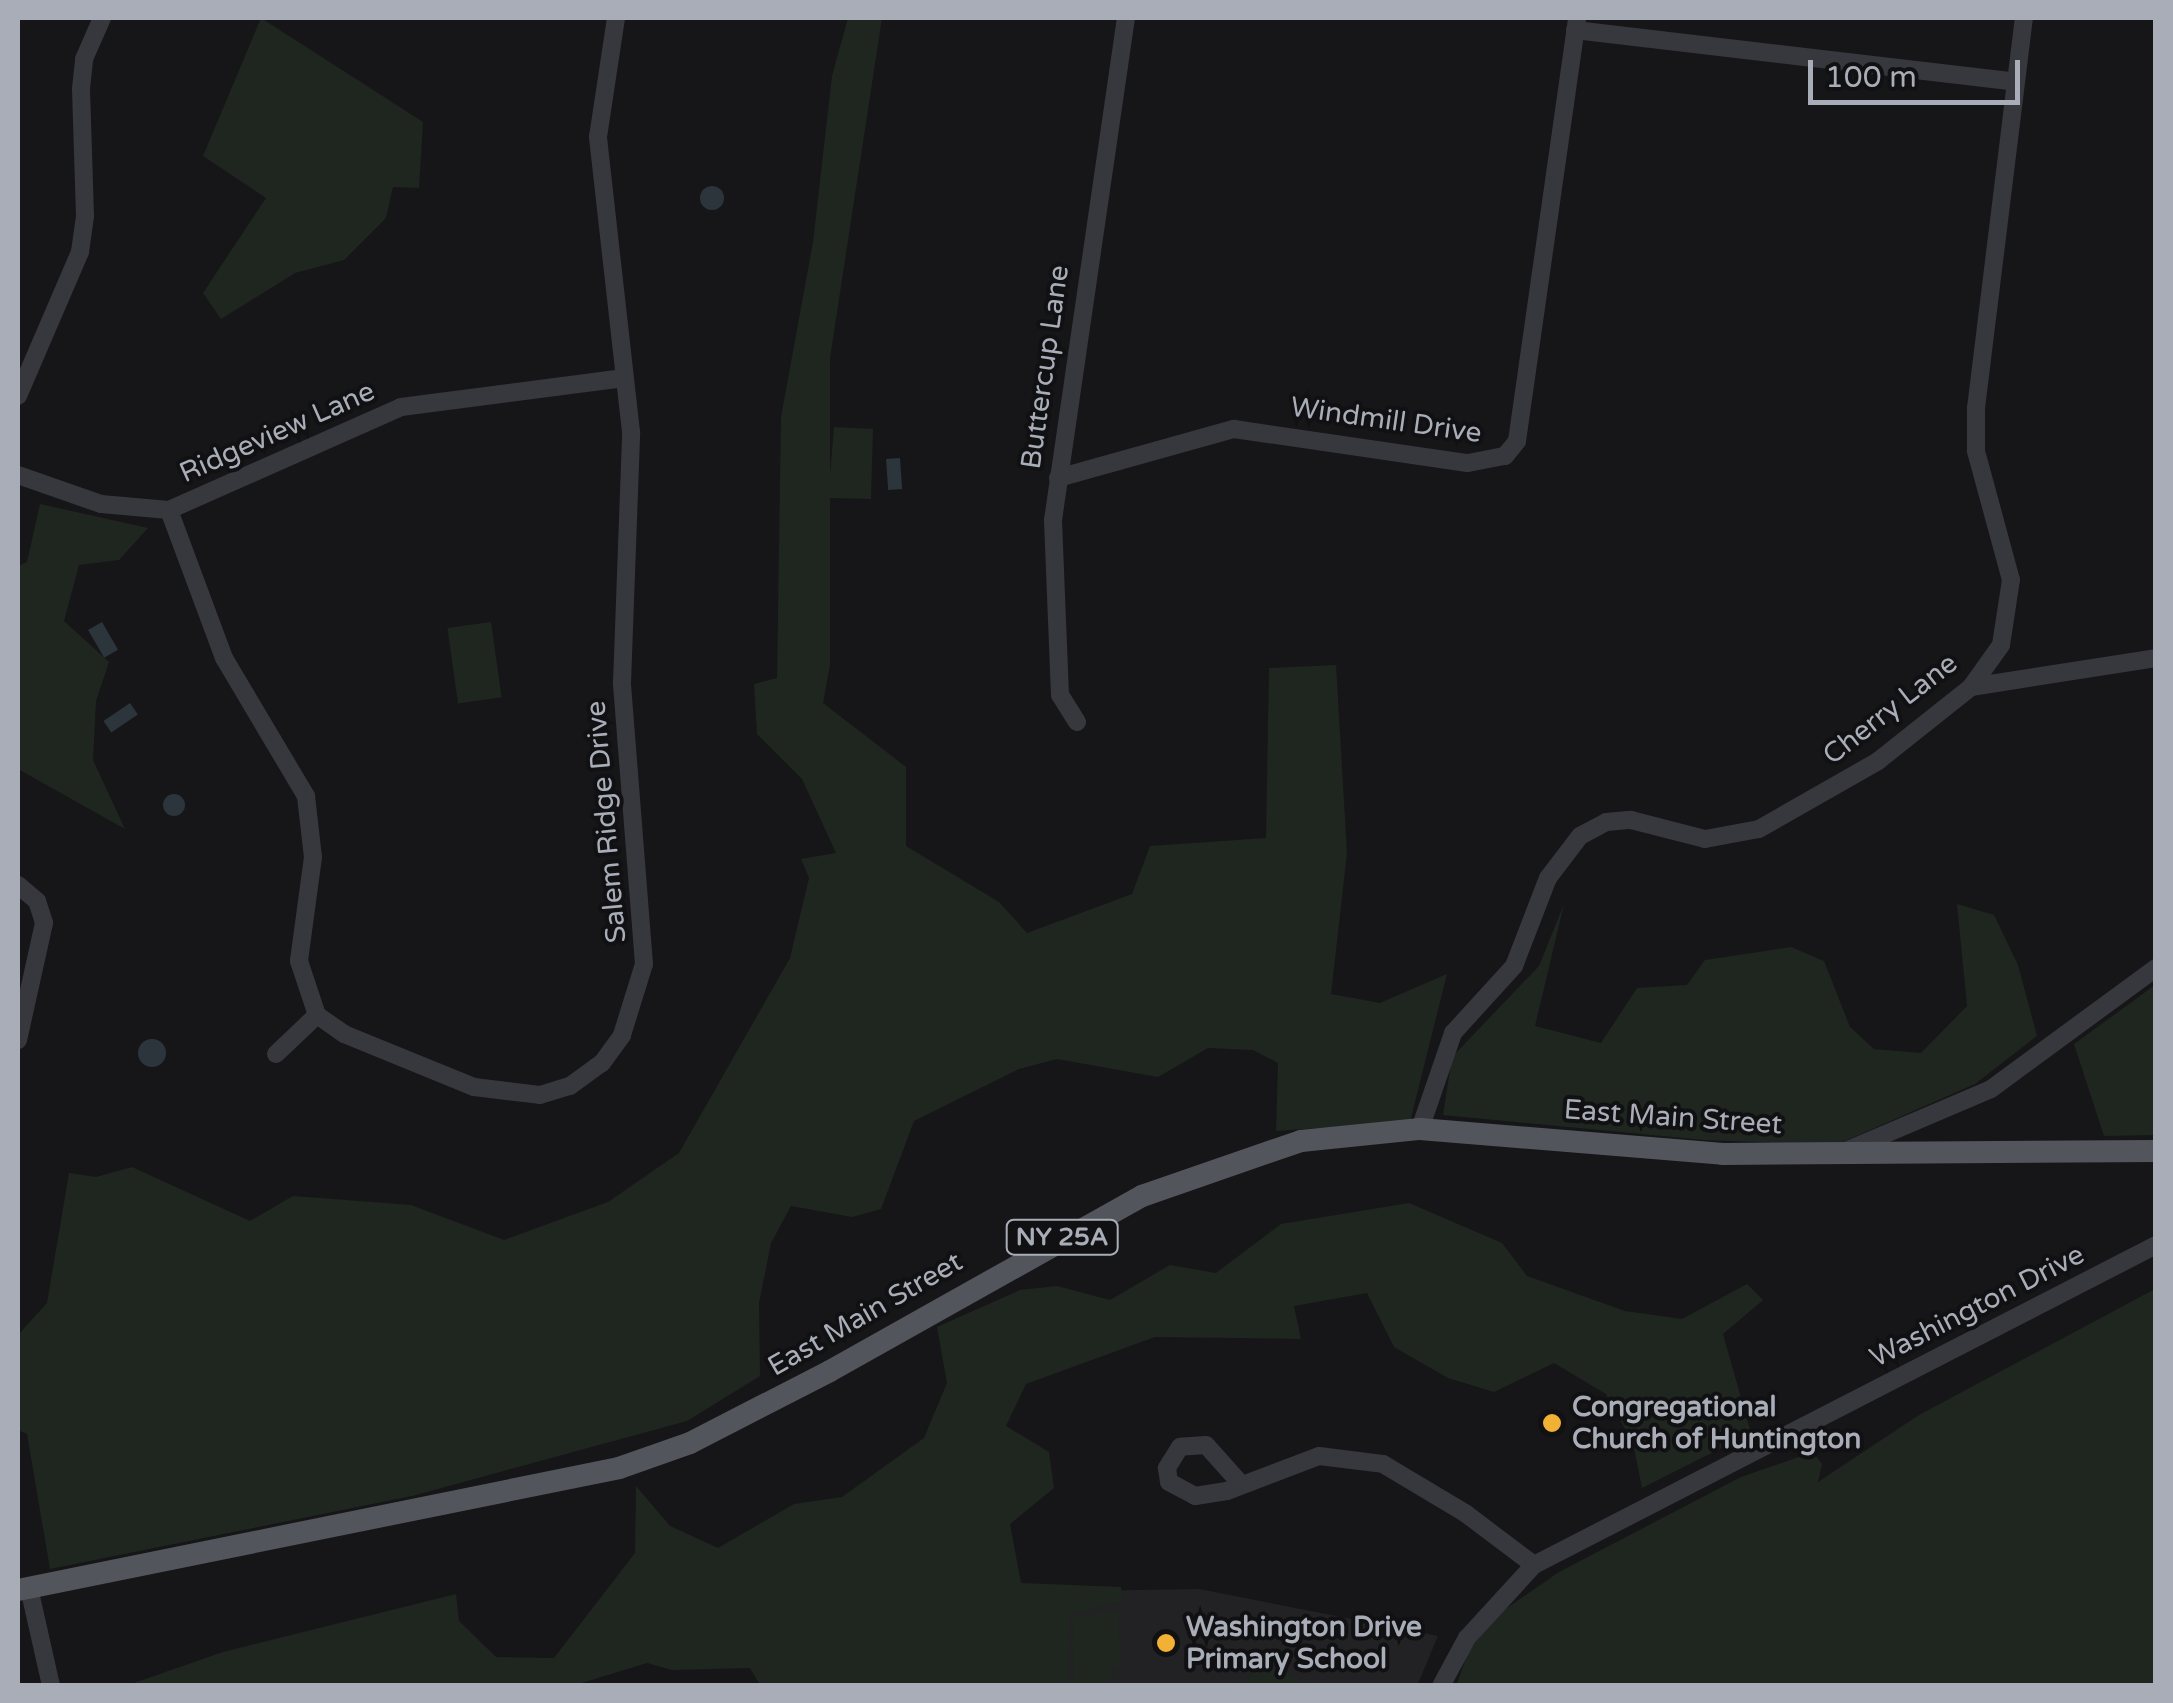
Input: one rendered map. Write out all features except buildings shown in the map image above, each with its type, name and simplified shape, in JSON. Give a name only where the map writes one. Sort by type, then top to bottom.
[{"type":"main road","name":"East Main Street","points":[[23,1589],[619,1468],[690,1442],[815,1379],[1142,1196],[1301,1141],[1420,1129],[1723,1154],[2156,1151]]},
{"type":"street","points":[[18,396],[80,252],[85,216],[81,89],[84,59],[102,18]]},
{"type":"street","name":"Salem Ridge Drive","points":[[317,1015],[344,1034],[506,1095],[570,1086],[602,1063],[622,1035],[644,964],[645,930],[622,683],[622,578],[632,481],[598,137],[616,18]]},
{"type":"street","name":"Buttercup Lane","points":[[1077,722],[1060,695],[1058,478],[1126,18]]},
{"type":"street","name":"Cherry Lane","points":[[1420,1129],[1453,1034],[1514,966],[1548,878],[1580,836],[1606,822],[1631,820],[1705,839],[1758,828],[1856,776],[1970,687],[2002,645],[2009,611],[2007,551],[1976,450],[1976,408],[2024,18]]},
{"type":"street","points":[[1576,24],[2016,82]]},
{"type":"street","name":"Windmill Drive","points":[[1058,478],[1234,429],[1468,463],[1506,456],[1517,441],[1576,24]]},
{"type":"street","name":"Ridgeview Lane","points":[[18,475],[100,504],[169,510],[400,407],[624,378]]},
{"type":"street","points":[[169,510],[224,658],[306,796],[313,858],[299,947],[317,1015],[276,1054]]},
{"type":"street","points":[[1970,687],[2156,658]]},
{"type":"street","points":[[18,886],[37,901],[44,923],[18,1040]]},
{"type":"street","points":[[1836,1154],[1990,1089],[2156,968]]},
{"type":"street","name":"Washington Drive","points":[[1441,1686],[1467,1638],[1534,1565],[2156,1245]]},
{"type":"street","points":[[1241,1484],[1319,1456],[1383,1464],[1465,1513],[1534,1565]]},
{"type":"street","points":[[23,1589],[51,1686]]},
{"type":"shaded area","points":[[261,18],[423,122],[419,188],[393,187],[386,218],[344,260],[295,273],[221,319],[203,293],[266,198],[203,156]]},
{"type":"shaded area","points":[[848,18],[882,18],[830,358],[830,475],[834,427],[873,429],[871,499],[830,498],[830,665],[823,703],[906,767],[906,846],[999,902],[1027,933],[1132,894],[1150,846],[1266,838],[1269,668],[1336,665],[1347,853],[1331,994],[1380,1003],[1447,974],[1410,1122],[1276,1131],[1278,1063],[1253,1050],[1208,1048],[1158,1077],[1057,1059],[1019,1069],[914,1121],[881,1209],[852,1217],[791,1206],[771,1243],[759,1303],[760,1376],[687,1421],[412,1496],[50,1569],[27,1434],[18,1430],[18,1335],[47,1303],[69,1173],[96,1177],[132,1167],[250,1221],[293,1196],[411,1205],[504,1240],[608,1202],[679,1153],[790,958],[809,878],[801,859],[836,853],[802,779],[757,734],[754,684],[777,678],[781,417],[813,242],[832,76]]},
{"type":"shaded area","points":[[712,186],[721,189],[721,207],[712,210],[703,207],[700,198],[703,189]]},
{"type":"shaded area","points":[[900,458],[902,489],[888,490],[886,459]]},
{"type":"shaded area","points":[[40,504],[148,528],[119,560],[79,565],[64,621],[109,662],[96,701],[93,760],[125,829],[18,769],[18,566],[27,562]]},
{"type":"shaded area","points":[[102,622],[118,650],[104,658],[88,630]]},
{"type":"shaded area","points":[[491,622],[502,697],[458,703],[447,628]]},
{"type":"shaded area","points":[[130,703],[138,715],[111,733],[103,721]]},
{"type":"shaded area","points":[[174,794],[182,797],[182,813],[174,816],[166,813],[163,805],[166,797]]},
{"type":"shaded area","points":[[1564,904],[1535,1026],[1601,1043],[1637,988],[1687,985],[1705,960],[1791,947],[1824,961],[1850,1027],[1874,1049],[1921,1053],[1967,1006],[1957,904],[1994,915],[2018,965],[2037,1036],[1975,1084],[1836,1145],[1704,1140],[1443,1115],[1452,1057],[1539,966]]},
{"type":"shaded area","points":[[2155,985],[2155,1135],[2104,1136],[2074,1044]]},
{"type":"shaded area","points":[[152,1039],[162,1043],[166,1053],[162,1063],[152,1067],[142,1063],[138,1053],[142,1043]]},
{"type":"shaded area","points":[[1409,1203],[1502,1243],[1527,1276],[1625,1311],[1682,1319],[1747,1284],[1763,1300],[1723,1334],[1751,1433],[1642,1488],[1633,1443],[1606,1394],[1554,1363],[1494,1392],[1448,1378],[1394,1347],[1367,1293],[1294,1306],[1301,1339],[1155,1337],[1026,1384],[1006,1426],[1049,1452],[1054,1488],[1010,1524],[1021,1583],[1121,1587],[1123,1601],[1070,1614],[1068,1685],[760,1685],[750,1668],[672,1670],[647,1663],[572,1686],[128,1685],[223,1652],[456,1594],[459,1621],[496,1657],[554,1658],[635,1553],[636,1486],[670,1526],[718,1548],[794,1504],[842,1497],[924,1438],[947,1383],[937,1327],[1020,1290],[1057,1286],[1110,1300],[1170,1265],[1216,1273],[1281,1224]]},
{"type":"shaded area","points":[[2155,1289],[2155,1685],[1456,1686],[1469,1650],[1501,1612],[1559,1572],[1741,1477],[1813,1452],[1822,1464],[1818,1482],[1919,1415]]},
{"type":"shaded area","name":"Washington Drive Primary School","points":[[1199,1589],[1438,1636],[1417,1686],[895,1685],[1011,1592]]},
{"type":"shaded area","points":[[1118,1611],[1121,1666],[1111,1668],[1113,1681],[1074,1685],[1072,1618]]},
{"type":"shaded area","points":[[1281,1668],[1307,1685],[1241,1685],[1256,1671]]},
{"type":"place","name":"Congregational Church of Huntington","points":[[1552,1423]]},
{"type":"place","name":"Washington Drive Primary School","points":[[1166,1643]]}]
